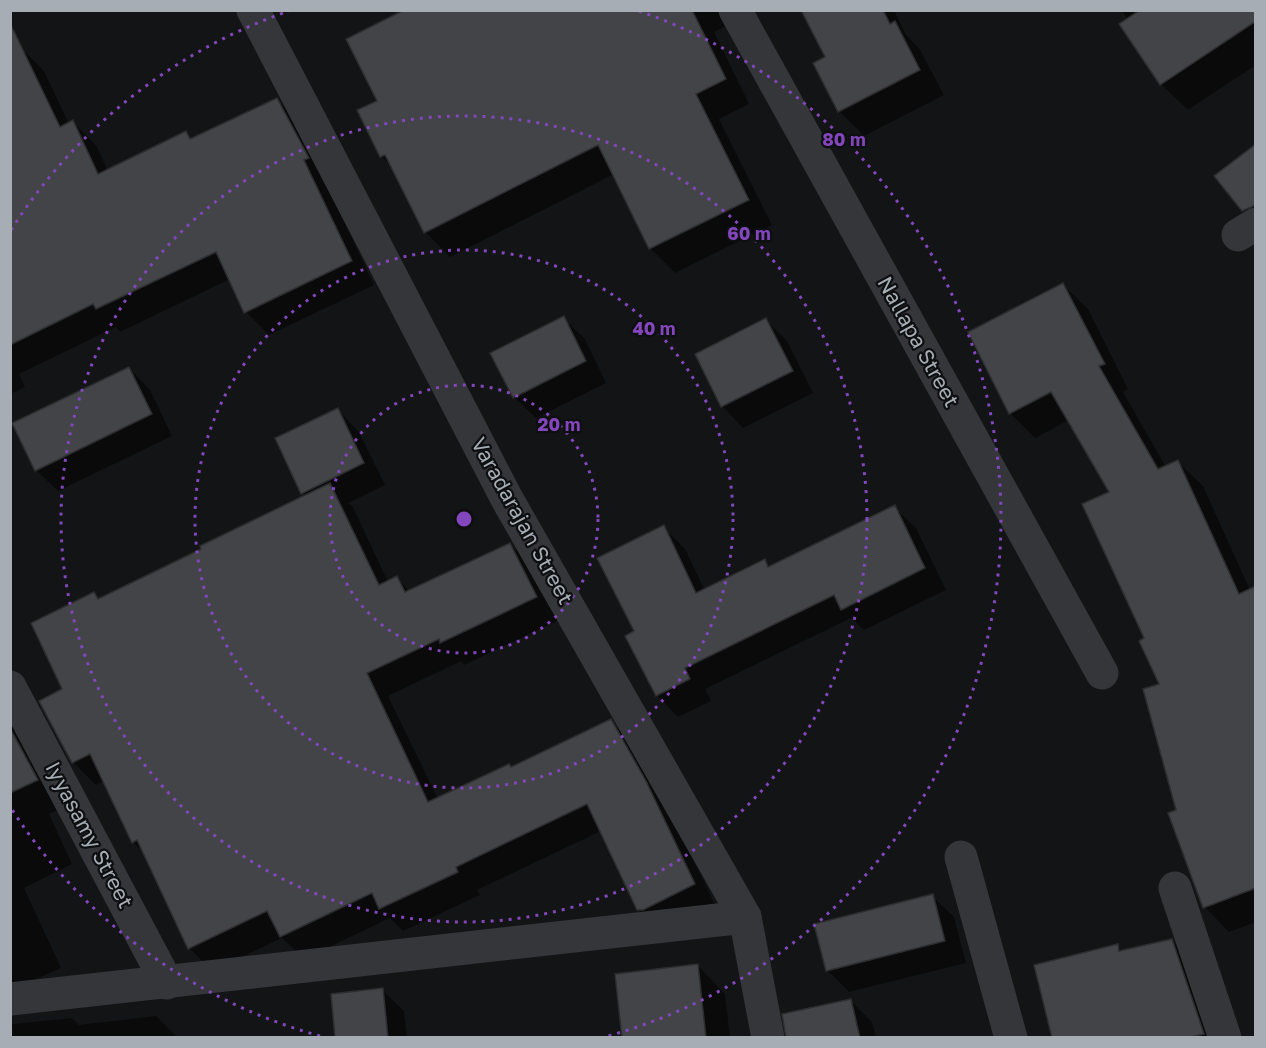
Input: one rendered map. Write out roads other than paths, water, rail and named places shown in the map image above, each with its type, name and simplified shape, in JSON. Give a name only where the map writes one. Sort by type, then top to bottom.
[{"type":"street","name":"Varadarajan Street","points":[[253,10],[507,498],[745,917],[768,1038]]},
{"type":"street","name":"Nallapa Street","points":[[735,10],[1102,673]]},
{"type":"street","name":"Iyyasamy Street","points":[[10,687],[166,983]]},
{"type":"street","points":[[961,857],[1011,1038]]},
{"type":"street","points":[[1175,888],[1225,1038]]},
{"type":"street","points":[[10,999],[745,917]]}]
